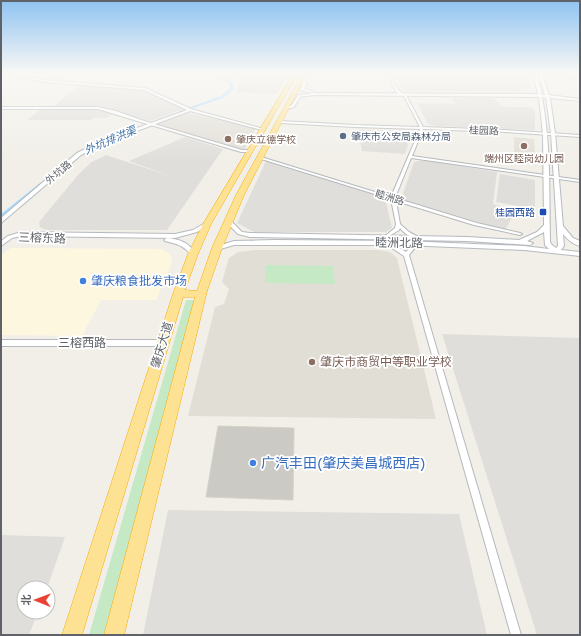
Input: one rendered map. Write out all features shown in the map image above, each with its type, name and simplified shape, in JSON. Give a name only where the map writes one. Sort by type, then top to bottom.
[{"type":"highway","name":"肇庆大道","points":[[254,155],[262,129],[278,103]]},
{"type":"highway","points":[[280,103],[284,104],[280,113],[281,120]]},
{"type":"highway","name":"肇庆大道","points":[[72,635],[178,294],[193,254],[207,224],[254,155],[281,120],[290,103]]},
{"type":"highway","points":[[114,635],[201,294],[217,248],[240,195],[254,155]]},
{"type":"highway","points":[[178,294],[201,294]]},
{"type":"street","points":[[173,103],[190,110],[262,129]]},
{"type":"street","points":[[287,108],[294,106],[296,103]]},
{"type":"street","points":[[408,103],[422,128],[393,198],[398,224],[395,233],[387,240],[406,255],[516,635]]},
{"type":"street","points":[[542,104],[545,133],[548,245]]},
{"type":"street","points":[[549,104],[553,134],[560,227],[559,249]]},
{"type":"street","points":[[1,108],[98,108],[145,122]]},
{"type":"street","name":"外坑路","points":[[1,221],[80,154],[103,142],[190,110]]},
{"type":"street","name":"桂园路","points":[[281,120],[341,127],[422,128],[545,133],[580,136]]},
{"type":"street","name":"睦洲路","points":[[145,122],[476,224],[520,234]]},
{"type":"street","points":[[410,157],[580,181]]},
{"type":"street","name":"睦洲北路","points":[[228,221],[240,233],[275,239]]},
{"type":"street","name":"三榕东路","points":[[16,236],[175,236],[195,231],[207,224]]},
{"type":"street","points":[[398,224],[406,233],[417,241],[406,255]]},
{"type":"street","points":[[517,242],[532,237],[547,225]]},
{"type":"street","points":[[560,227],[571,239],[580,244]]},
{"type":"street","points":[[1,236],[16,236]]},
{"type":"street","points":[[1,244],[16,236]]},
{"type":"street","points":[[1,249],[16,236]]},
{"type":"street","name":"三榕东路","points":[[16,236],[169,240],[181,242],[188,246],[193,254]]},
{"type":"street","name":"睦洲北路","points":[[217,248],[234,243],[275,239],[517,242],[548,245],[580,254]]},
{"type":"street","name":"睦洲北路","points":[[417,241],[580,249]]},
{"type":"street","name":"三榕西路","points":[[1,343],[163,343]]},
{"type":"shaded area","points":[[58,103],[170,103],[183,109],[151,121],[106,109],[53,107]]},
{"type":"shaded area","points":[[417,103],[456,104],[455,103],[498,103],[503,107],[530,107],[535,111],[535,130],[436,126],[428,124]]},
{"type":"shaded area","points":[[41,109],[97,109],[115,113],[105,118],[93,118],[91,120],[27,120]]},
{"type":"shaded area","name":"肇庆立德学校","points":[[188,113],[256,128],[245,149],[240,150],[157,124]]},
{"type":"shaded area","points":[[358,130],[412,132],[405,154],[362,151]]},
{"type":"shaded area","points":[[185,137],[223,149],[167,230],[46,230],[40,227],[39,222],[78,175],[90,163],[106,155],[170,176],[129,161]]},
{"type":"shaded area","name":"端州区睦岗幼儿园","points":[[514,137],[534,139],[535,156],[514,153]]},
{"type":"shaded area","points":[[425,160],[497,172],[493,204],[516,210],[505,230],[401,199],[414,162]]},
{"type":"shaded area","points":[[266,161],[385,198],[392,228],[386,232],[254,232],[237,223]]},
{"type":"shaded area","points":[[500,174],[535,180],[535,209],[496,202]]},
{"type":"shaded area","name":"肇庆粮食批发市场","points":[[11,248],[161,249],[170,254],[172,262],[156,300],[101,300],[82,336],[1,335],[1,255]]},
{"type":"shaded area","name":"肇庆市商贸中等职业学校","points":[[256,250],[379,250],[390,252],[397,258],[436,419],[188,416],[215,307],[224,304],[229,289],[222,282],[229,258],[238,252]]},
{"type":"shaded area","points":[[442,334],[580,338],[580,635],[537,635]]},
{"type":"shaded area","points":[[168,510],[459,514],[487,635],[143,635]]},
{"type":"shaded area","points":[[1,535],[65,537],[50,580],[16,580],[16,620],[35,620],[29,635],[1,635]]},
{"type":"green space","points":[[266,265],[333,266],[335,284],[265,283]]},
{"type":"green space","points":[[186,300],[196,300],[108,635],[89,635]]},
{"type":"building","name":"广汽丰田(肇庆美昌城西店)","points":[[218,426],[294,428],[293,500],[206,497]]},
{"type":"waterway","name":"外坑排洪渠","points":[[180,112],[206,103]]},
{"type":"waterway","name":"外坑排洪渠","points":[[1,217],[42,184]]},
{"type":"place","name":"肇庆市公安局森林分局","points":[[343,136]]},
{"type":"place","name":"肇庆立德学校","points":[[228,139]]},
{"type":"place","name":"端州区睦岗幼儿园","points":[[524,146]]},
{"type":"place","name":"桂园西路","points":[[543,212]]},
{"type":"place","name":"肇庆粮食批发市场","points":[[83,281]]},
{"type":"place","name":"肇庆市商贸中等职业学校","points":[[312,362]]},
{"type":"place","name":"广汽丰田(肇庆美昌城西店)","points":[[253,463]]}]
